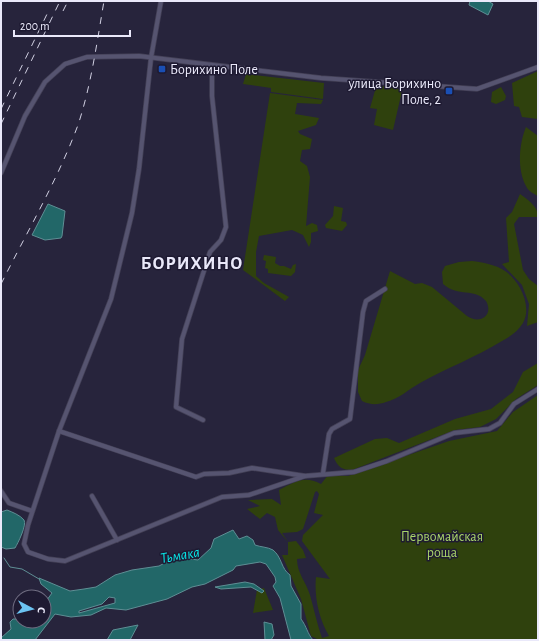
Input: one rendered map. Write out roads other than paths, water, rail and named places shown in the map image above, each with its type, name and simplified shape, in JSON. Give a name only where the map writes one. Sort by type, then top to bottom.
[{"type":"street","points":[[161,1],[151,58],[139,169],[132,213],[111,299],[59,431],[32,511],[24,544],[28,552],[39,557],[65,561],[222,498],[249,496],[305,476],[323,473],[339,475],[354,472],[387,461],[454,433],[489,429],[500,423],[514,404],[538,389]]},
{"type":"street","points":[[1,173],[25,116],[38,90],[60,67],[74,60],[94,56],[151,58],[321,78],[477,89],[538,67]]},
{"type":"street","points":[[203,420],[176,407],[182,339],[210,252],[221,240],[226,227],[212,96],[212,66]]},
{"type":"street","points":[[323,473],[329,434],[332,429],[350,419],[362,312],[366,301],[385,289]]},
{"type":"street","points":[[59,431],[196,477],[204,474],[229,473],[252,468],[305,476]]},
{"type":"street","points":[[1,491],[10,503],[32,511]]},
{"type":"street","points":[[92,496],[117,540]]},
{"type":"waterway","points":[[4,558],[10,567],[22,569],[39,579]]},
{"type":"railway","points":[[1,124],[60,1]]},
{"type":"railway","points":[[63,11],[68,1]]},
{"type":"railway","points":[[1,284],[52,185],[78,125],[90,79],[104,1]]},
{"type":"railway","points":[[1,109],[49,10]]},
{"type":"place","name":"Борихино Поле","points":[[162,69]]},
{"type":"place","name":"улица Борихино Поле, 2","points":[[449,91]]},
{"type":"district","name":"БОРИХИНО","points":[[192,263]]},
{"type":"park label","name":"Первомайская роща","points":[[442,544]]},
{"type":"water label","name":"Тьмака","points":[[180,555]]}]
